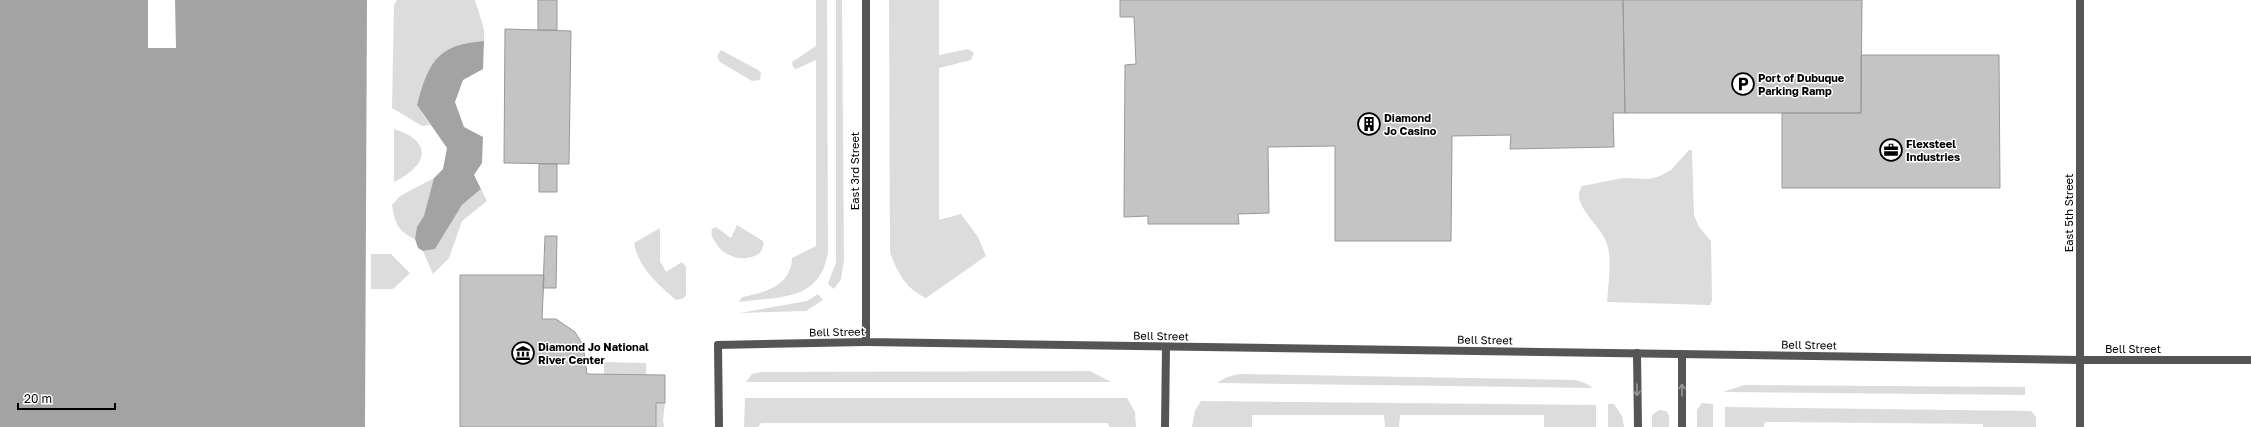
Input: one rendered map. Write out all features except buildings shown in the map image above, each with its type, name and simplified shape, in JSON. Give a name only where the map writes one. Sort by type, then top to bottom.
[{"type":"street","name":"East 3rd Street","points":[[866,0],[866,342]]},
{"type":"street","name":"East 5th Street","points":[[2080,0],[2080,427]]},
{"type":"street","name":"Bell Street","points":[[719,427],[718,345],[866,342],[2080,360],[2251,360]]},
{"type":"street","points":[[1165,427],[1166,347]]},
{"type":"street","points":[[1637,353],[1638,427]]},
{"type":"street","points":[[1682,354],[1682,427]]},
{"type":"shaded area","points":[[0,0],[367,0],[365,427],[0,427]]},
{"type":"shaded area","points":[[397,0],[475,0],[484,29],[484,41],[455,46],[445,51],[437,58],[431,67],[421,90],[417,105],[430,125],[422,126],[392,108],[394,5]]},
{"type":"shaded area","points":[[816,0],[827,0],[828,252],[824,268],[816,280],[807,288],[796,294],[739,302],[742,297],[760,293],[776,286],[787,275],[791,268],[792,258],[816,246],[816,60],[796,69],[793,67],[792,62],[816,46]]},
{"type":"shaded area","points":[[836,0],[842,0],[844,260],[841,279],[834,289],[828,284],[836,262]]},
{"type":"shaded area","points":[[889,0],[939,0],[939,55],[968,49],[974,53],[971,60],[939,68],[939,220],[961,214],[978,237],[986,256],[926,298],[913,290],[903,279],[890,252]]},
{"type":"shaded area","points":[[484,41],[483,69],[463,80],[455,102],[464,127],[483,137],[482,163],[474,175],[481,189],[462,205],[435,249],[423,251],[418,248],[415,239],[417,227],[424,216],[434,178],[443,169],[447,148],[417,105],[421,90],[431,67],[437,58],[445,51],[455,46]]},
{"type":"shaded area","points":[[721,50],[758,70],[761,73],[760,80],[752,81],[720,62],[717,56]]},
{"type":"shaded area","points":[[394,129],[407,134],[416,141],[421,147],[422,154],[414,169],[394,182]]},
{"type":"shaded area","points":[[1689,150],[1692,150],[1694,215],[1699,227],[1711,241],[1712,301],[1710,305],[1607,302],[1610,269],[1609,252],[1601,231],[1586,212],[1579,199],[1579,192],[1582,186],[1623,178],[1649,179],[1660,176],[1671,170]]},
{"type":"shaded area","points":[[434,178],[427,207],[415,239],[401,230],[398,226],[394,217],[392,205],[400,196]]},
{"type":"shaded area","points":[[481,189],[487,201],[462,221],[449,258],[433,274],[423,251],[435,249],[462,205]]},
{"type":"shaded area","points":[[737,225],[763,241],[763,248],[753,257],[737,258],[729,255],[722,250],[713,238],[711,231],[716,227],[731,238]]},
{"type":"shaded area","points":[[660,228],[660,261],[666,272],[682,262],[686,267],[686,294],[684,298],[676,300],[662,288],[644,268],[636,252],[634,243]]},
{"type":"shaded area","points":[[371,254],[391,254],[410,273],[393,289],[371,289]]},
{"type":"shaded area","points":[[818,294],[823,300],[806,311],[740,313],[807,301]]},
{"type":"shaded area","points":[[604,362],[646,363],[646,374],[604,374]]},
{"type":"shaded area","points":[[1090,371],[1111,382],[746,382],[752,374],[761,372]]},
{"type":"shaded area","points":[[1240,374],[1575,380],[1585,383],[1593,388],[1217,383],[1227,377]]},
{"type":"shaded area","points":[[1744,385],[2025,387],[2025,395],[1723,392]]},
{"type":"shaded area","points":[[745,398],[1127,398],[1135,412],[1136,427],[1110,427],[1107,423],[761,423],[758,427],[744,427]]},
{"type":"shaded area","points":[[1201,401],[1596,405],[1596,427],[1544,427],[1544,415],[1400,415],[1399,427],[1385,427],[1384,415],[1252,415],[1252,427],[1192,427],[1195,411]]},
{"type":"shaded area","points":[[656,403],[665,403],[663,420],[664,427],[656,427]]},
{"type":"shaded area","points":[[1702,403],[1713,404],[1713,427],[1697,427],[1697,410]]},
{"type":"shaded area","points":[[1608,404],[1614,404],[1622,416],[1624,427],[1608,427]]},
{"type":"shaded area","points":[[1725,407],[2031,411],[2036,417],[2036,427],[1983,427],[1983,424],[1765,422],[1764,427],[1725,427]]},
{"type":"shaded area","points":[[1659,410],[1666,411],[1669,415],[1669,427],[1652,427],[1652,415]]},
{"type":"pier","points":[[148,0],[175,0],[176,48],[148,48]]},
{"type":"place","name":"Port of Dubuque Parking Ramp","points":[[1743,84]]},
{"type":"place","name":"Diamond Jo Casino","points":[[1369,124]]},
{"type":"place","name":"Flexsteel Industries","points":[[1891,150]]},
{"type":"place","name":"Diamond Jo National River Center","points":[[523,353]]}]
